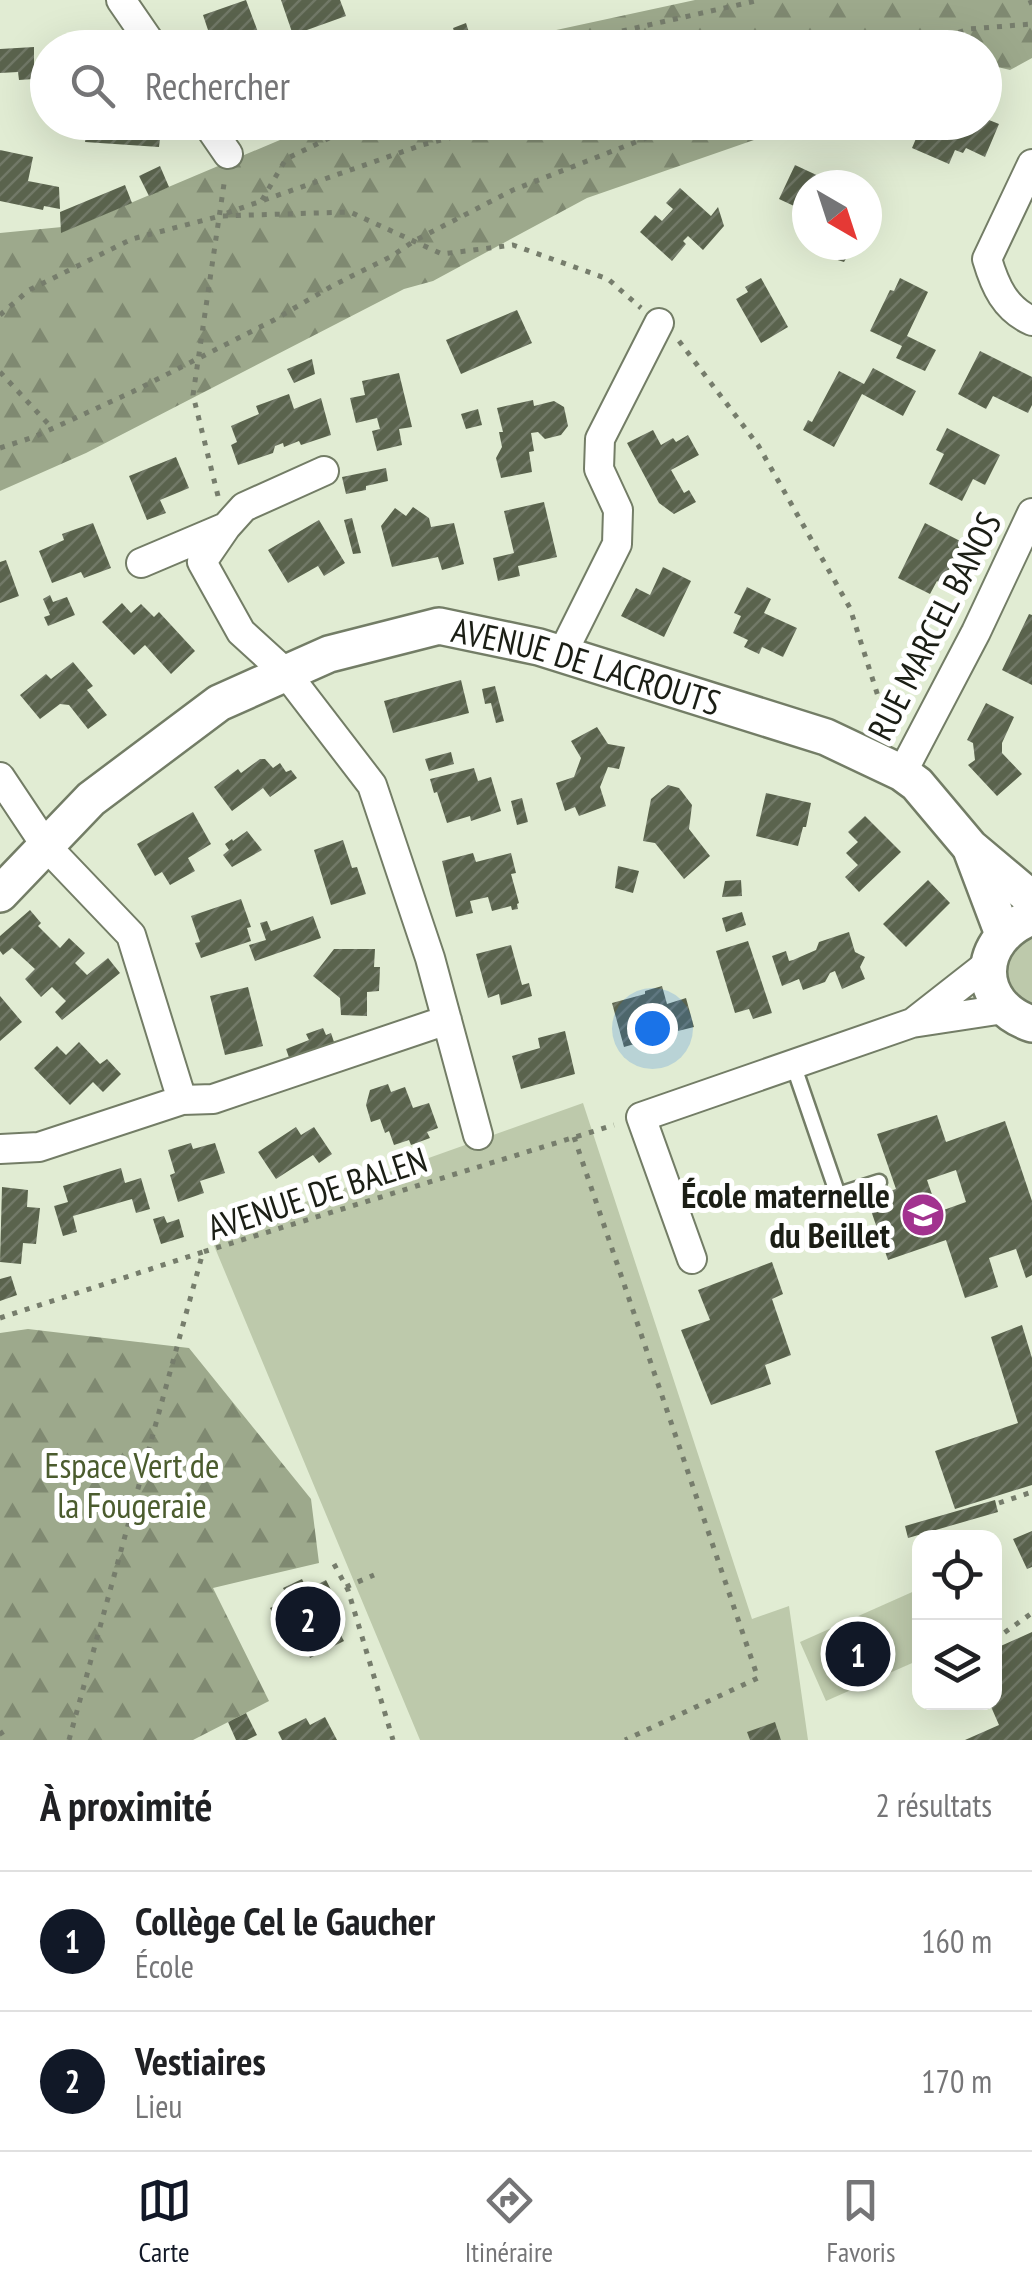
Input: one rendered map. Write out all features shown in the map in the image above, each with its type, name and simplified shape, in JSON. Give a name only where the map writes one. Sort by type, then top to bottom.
[{"type":"street","points":[[120,0],[141,30]]},
{"type":"street","points":[[218,140],[228,154]]},
{"type":"street","points":[[1032,164],[987,259],[996,288],[1017,314],[1032,321]]},
{"type":"street","points":[[562,654],[617,544],[618,510],[600,469],[600,439],[659,323]]},
{"type":"street","points":[[324,470],[244,508],[202,562],[241,632],[286,674],[372,785],[430,958],[478,1135]]},
{"type":"street","name":"RUE MARCEL BANOS","points":[[902,773],[976,632],[1032,513]]},
{"type":"street","points":[[142,562],[226,527]]},
{"type":"street","name":"AVENUE DE LACROUTS","points":[[0,894],[91,799],[219,703],[329,654],[439,626],[540,647],[826,737],[918,784],[970,847],[1032,899]]},
{"type":"street","points":[[0,777],[46,846],[131,934],[182,1100]]},
{"type":"street","name":"AVENUE DE LACROUTS","points":[[970,847],[1008,938],[989,979],[994,995],[1018,1017]]},
{"type":"street","points":[[912,1023],[1008,938]]},
{"type":"street","points":[[692,1259],[641,1116],[912,1023],[1018,1017]]},
{"type":"street","points":[[0,1148],[40,1147],[182,1100],[213,1100],[447,1020]]},
{"type":"lane","points":[[794,1064],[838,1195],[879,1182]]},
{"type":"path","points":[[626,30],[760,0]]},
{"type":"path","points":[[968,30],[1032,24]]},
{"type":"path","points":[[261,201],[286,159],[325,140]]},
{"type":"path","points":[[0,316],[29,290],[132,239],[220,216],[441,140]]},
{"type":"path","points":[[0,448],[132,392],[513,190],[641,140]]},
{"type":"path","points":[[226,527],[193,395],[228,154]]},
{"type":"path","points":[[220,216],[350,212],[442,254],[513,246],[608,279],[678,340],[758,446],[850,608],[902,773]]},
{"type":"path","points":[[0,372],[52,428]]},
{"type":"path","name":"AVENUE DE BALEN","points":[[69,1740],[203,1252],[641,1116]]},
{"type":"path","points":[[574,1137],[758,1678],[625,1740]]},
{"type":"path","points":[[0,1318],[203,1252]]},
{"type":"path","points":[[999,1503],[1032,1492]]},
{"type":"path","points":[[334,1564],[346,1586],[393,1740]]},
{"type":"path","points":[[346,1586],[374,1575]]},
{"type":"path","points":[[1002,1635],[1032,1614]]},
{"type":"path","points":[[0,1731],[6,1740]]},
{"type":"green space","points":[[695,0],[1032,0],[1032,58],[1010,70],[1002,68],[1002,30],[556,30]]},
{"type":"green space","points":[[280,140],[754,140],[587,198],[433,281],[404,289],[86,453],[0,491],[0,233],[62,227],[62,232]]},
{"type":"green space","points":[[1032,933],[1032,1009],[1019,1003],[1005,979],[1008,953]]},
{"type":"green space","points":[[583,1103],[752,1619],[789,1606],[808,1740],[420,1740],[210,1236]]},
{"type":"green space","name":"Espace Vert de la Fougeraie","points":[[28,1329],[189,1348],[311,1499],[319,1563],[213,1588],[269,1701],[193,1740],[0,1740],[0,1333]]},
{"type":"green space","points":[[912,1592],[912,1663],[826,1701],[800,1642]]},
{"type":"building","points":[[246,0],[257,30],[208,30],[203,15]]},
{"type":"building","points":[[281,0],[340,0],[346,16],[307,30],[291,30]]},
{"type":"building","points":[[466,23],[468,30],[454,30]]},
{"type":"building","points":[[30,47],[30,79],[19,80],[18,72],[0,73],[0,49]]},
{"type":"building","points":[[85,140],[160,140],[159,147]]},
{"type":"building","points":[[915,140],[992,140],[985,157],[966,148],[963,153],[955,150],[949,164],[912,148]]},
{"type":"building","points":[[0,150],[33,157],[28,181],[59,187],[60,209],[44,206],[43,210],[0,201]]},
{"type":"building","points":[[160,166],[169,187],[149,196],[139,176]]},
{"type":"building","points":[[792,171],[792,205],[779,199]]},
{"type":"building","points":[[125,185],[132,203],[61,233],[60,212]]},
{"type":"building","points":[[680,188],[711,216],[718,207],[724,226],[703,250],[688,236],[672,261],[640,232],[655,215],[662,221],[673,209],[666,203]]},
{"type":"building","points":[[761,278],[788,327],[761,343],[736,299],[748,292],[745,287]]},
{"type":"building","points":[[900,278],[928,292],[907,336],[936,350],[925,371],[896,358],[902,346],[870,331]]},
{"type":"building","points":[[517,310],[532,343],[461,374],[446,340]]},
{"type":"building","points":[[980,351],[1032,377],[1032,405],[1028,413],[993,396],[986,409],[958,394]]},
{"type":"building","points":[[312,359],[315,374],[294,383],[287,369]]},
{"type":"building","points":[[873,368],[916,391],[903,416],[862,394],[834,447],[803,430],[808,420],[812,422],[839,371],[864,384]]},
{"type":"building","points":[[399,373],[412,427],[399,429],[402,445],[377,451],[372,431],[380,429],[377,418],[356,423],[350,398],[365,395],[362,381]]},
{"type":"building","points":[[289,394],[294,409],[321,398],[331,435],[301,445],[299,441],[284,447],[283,443],[275,446],[273,453],[238,465],[231,445],[237,442],[231,426],[259,414],[256,406]]},
{"type":"building","points":[[533,400],[534,406],[554,401],[564,407],[568,426],[561,435],[545,439],[538,432],[531,433],[532,472],[501,478],[496,458],[502,447],[499,432],[503,432],[497,408]]},
{"type":"building","points":[[478,409],[482,425],[466,429],[461,414]]},
{"type":"building","points":[[947,428],[1000,455],[985,485],[973,479],[962,501],[929,484],[944,454],[936,450]]},
{"type":"building","points":[[653,430],[661,445],[688,435],[699,455],[671,470],[684,493],[689,490],[696,502],[674,514],[659,503],[627,443]]},
{"type":"building","points":[[176,457],[189,488],[160,500],[166,513],[147,520],[129,476]]},
{"type":"building","points":[[386,468],[388,481],[346,494],[342,477]]},
{"type":"building","points":[[544,502],[557,557],[518,566],[520,576],[498,581],[493,558],[514,553],[504,511]]},
{"type":"building","points":[[413,507],[429,518],[431,527],[454,523],[464,564],[442,570],[438,557],[392,567],[381,526],[395,508],[406,516]]},
{"type":"building","points":[[352,518],[361,553],[353,554],[344,520]]},
{"type":"building","points":[[319,520],[345,563],[324,576],[318,566],[288,583],[268,550]]},
{"type":"building","points":[[93,523],[111,568],[84,578],[81,572],[52,583],[39,551],[64,540],[62,534]]},
{"type":"building","points":[[925,523],[962,542],[942,584],[937,581],[930,594],[898,578]]},
{"type":"building","points":[[6,560],[19,596],[0,603],[0,562]]},
{"type":"building","points":[[663,567],[691,581],[664,637],[621,616],[636,588],[650,595]]},
{"type":"building","points":[[747,587],[771,599],[764,613],[797,628],[783,657],[762,647],[759,654],[744,647],[748,640],[733,633],[741,616],[734,613]]},
{"type":"building","points":[[50,595],[53,602],[67,597],[75,615],[48,626],[44,617],[50,615],[43,599]]},
{"type":"building","points":[[122,603],[131,613],[141,604],[154,617],[159,612],[195,651],[171,674],[145,645],[134,655],[102,622]]},
{"type":"building","points":[[1029,614],[1032,615],[1032,685],[1002,670]]},
{"type":"building","points":[[73,662],[93,686],[87,690],[107,715],[88,729],[69,705],[60,704],[40,719],[20,695],[46,674],[51,679]]},
{"type":"building","points":[[461,680],[469,713],[393,733],[384,701]]},
{"type":"building","points":[[495,686],[504,721],[496,723],[482,689]]},
{"type":"building","points":[[986,703],[1014,717],[1002,743],[1002,753],[1022,774],[997,796],[968,765],[975,760],[973,743],[967,740]]},
{"type":"building","points":[[597,727],[608,744],[625,747],[619,769],[608,767],[600,787],[606,806],[579,816],[575,807],[565,811],[556,783],[574,777],[581,758],[571,741]]},
{"type":"building","points":[[451,752],[454,764],[429,771],[425,759]]},
{"type":"building","points":[[260,759],[273,768],[280,763],[297,778],[270,797],[263,788],[232,811],[214,787]]},
{"type":"building","points":[[474,768],[478,781],[491,777],[501,811],[471,821],[470,816],[447,823],[430,779]]},
{"type":"building","points":[[668,785],[679,788],[692,805],[689,829],[710,856],[684,879],[655,843],[643,841],[651,799]]},
{"type":"building","points":[[766,793],[811,803],[798,846],[756,836]]},
{"type":"building","points":[[522,798],[528,822],[517,825],[511,801]]},
{"type":"building","points":[[193,812],[211,844],[188,858],[195,871],[170,885],[162,872],[155,876],[137,844]]},
{"type":"building","points":[[865,816],[901,852],[859,892],[845,877],[858,865],[846,853],[858,842],[848,832]]},
{"type":"building","points":[[247,831],[262,850],[232,867],[223,855],[229,850],[225,844]]},
{"type":"building","points":[[343,840],[366,894],[331,905],[314,850]]},
{"type":"building","points":[[473,853],[476,862],[511,853],[518,909],[512,910],[511,906],[492,911],[488,897],[470,901],[473,913],[456,917],[442,861]]},
{"type":"building","points":[[618,866],[639,871],[633,893],[615,888]]},
{"type":"building","points":[[741,880],[742,896],[722,897],[725,881]]},
{"type":"building","points":[[928,880],[950,903],[906,947],[883,924]]},
{"type":"building","points":[[241,899],[251,927],[247,928],[251,941],[201,958],[191,916]]},
{"type":"building","points":[[30,910],[41,923],[38,926],[60,948],[69,938],[85,953],[75,963],[87,975],[108,958],[120,973],[62,1020],[55,1012],[66,1001],[52,987],[41,997],[25,979],[35,969],[12,948],[3,955],[0,951],[0,936]]},
{"type":"building","points":[[742,912],[746,925],[726,932],[722,918]]},
{"type":"building","points":[[313,916],[321,938],[255,961],[249,945],[266,940],[260,923],[267,921],[271,931]]},
{"type":"building","points":[[849,932],[855,952],[865,957],[860,967],[865,979],[842,989],[835,971],[825,982],[803,990],[799,979],[782,986],[772,956],[786,951],[789,961],[793,960],[816,950],[819,942]]},
{"type":"building","points":[[748,941],[772,1013],[753,1019],[749,1009],[735,1013],[716,951]]},
{"type":"building","points":[[511,945],[522,985],[529,983],[532,996],[501,1005],[499,994],[488,998],[476,954]]},
{"type":"building","points":[[334,949],[375,949],[374,967],[380,967],[379,991],[367,992],[367,1016],[341,1015],[340,998],[313,976]]},
{"type":"building","points":[[662,986],[667,1004],[686,998],[694,1027],[678,1031],[675,1021],[647,1024],[652,1039],[624,1047],[612,1003]]},
{"type":"building","points":[[248,987],[263,1046],[225,1055],[210,996]]},
{"type":"building","points":[[0,996],[22,1022],[0,1041]]},
{"type":"building","points":[[323,1028],[326,1035],[331,1033],[336,1048],[291,1063],[286,1049],[309,1040],[306,1034]]},
{"type":"building","points":[[565,1031],[575,1074],[521,1089],[512,1056],[540,1048],[538,1038]]},
{"type":"building","points":[[79,1042],[100,1064],[107,1059],[121,1074],[103,1092],[93,1082],[70,1105],[34,1068],[57,1046],[66,1055]]},
{"type":"building","points":[[388,1084],[391,1092],[405,1087],[413,1108],[429,1103],[438,1128],[427,1132],[430,1138],[411,1145],[409,1140],[394,1145],[380,1119],[371,1122],[366,1105],[370,1090]]},
{"type":"building","points":[[937,1115],[946,1142],[1005,1121],[1032,1201],[1032,1275],[1026,1278],[1016,1249],[989,1258],[998,1287],[965,1298],[946,1240],[888,1260],[867,1199],[896,1189],[877,1134]],"holes":[[[956,1170],[966,1202],[938,1212],[927,1180]]]},
{"type":"building","points":[[296,1127],[301,1135],[314,1127],[332,1154],[319,1163],[313,1155],[276,1179],[258,1152]]},
{"type":"building","points":[[191,1143],[193,1149],[215,1143],[225,1173],[200,1181],[204,1193],[178,1202],[168,1150]]},
{"type":"building","points":[[121,1168],[125,1183],[141,1178],[150,1209],[136,1213],[132,1199],[73,1216],[77,1232],[63,1236],[54,1206],[68,1202],[63,1186]]},
{"type":"building","points":[[2,1187],[28,1190],[27,1207],[40,1208],[36,1244],[23,1243],[21,1264],[0,1262]]},
{"type":"building","points":[[164,1216],[167,1223],[179,1219],[184,1237],[161,1244],[153,1219]]},
{"type":"building","points":[[772,1262],[783,1294],[772,1299],[791,1355],[765,1365],[771,1384],[711,1405],[681,1330],[710,1320],[698,1290]]},
{"type":"building","points":[[11,1276],[17,1295],[0,1301],[0,1279]]},
{"type":"building","points":[[1022,1325],[1032,1358],[1032,1485],[955,1509],[935,1451],[1018,1423],[991,1337]]},
{"type":"building","points":[[995,1500],[998,1512],[936,1530],[912,1530],[912,1537],[908,1538],[905,1526]]},
{"type":"building","points":[[1032,1531],[1032,1567],[1027,1569],[1013,1539]]},
{"type":"building","points":[[302,1579],[307,1590],[326,1580],[345,1617],[334,1622],[344,1641],[310,1658],[301,1639],[289,1645],[270,1608],[289,1599],[283,1588]]},
{"type":"building","points":[[1032,1632],[1032,1740],[965,1740],[999,1725],[992,1710],[1002,1710],[1002,1645]]},
{"type":"building","points":[[246,1713],[257,1735],[236,1740],[228,1722]]},
{"type":"building","points":[[325,1717],[337,1740],[282,1740],[278,1732],[306,1718],[310,1725]]},
{"type":"building","points":[[775,1722],[781,1740],[750,1740],[747,1732]]},
{"type":"place","name":"École maternelle du Beillet","points":[[923,1215]]},
{"type":"place","name":"Vestiaires","points":[[308,1619]]},
{"type":"place","name":"Collège Cel le Gaucher","points":[[858,1654]]}]
